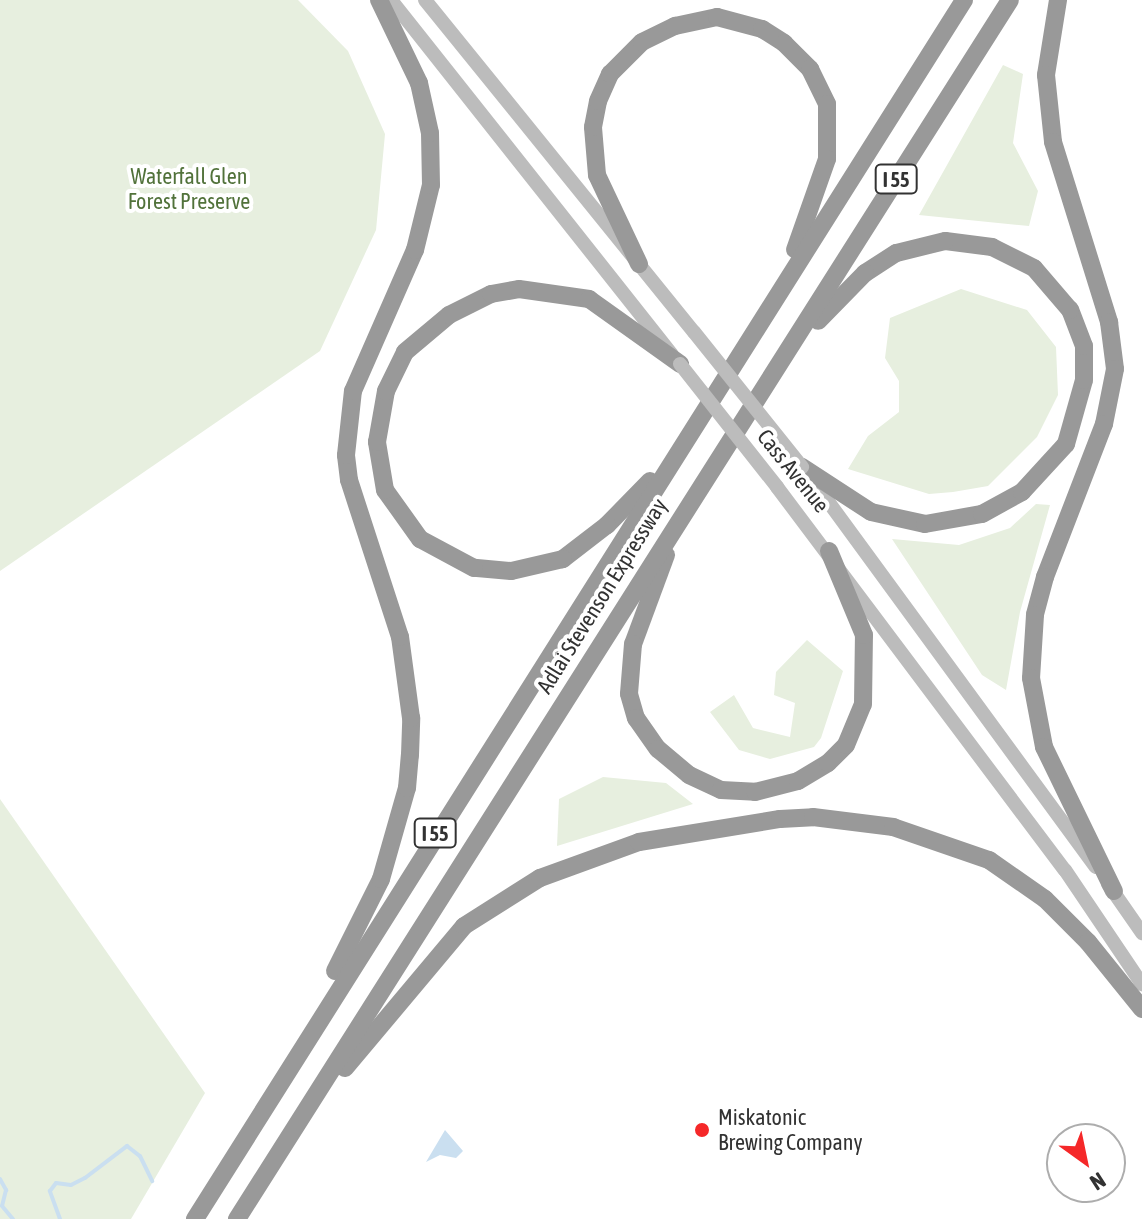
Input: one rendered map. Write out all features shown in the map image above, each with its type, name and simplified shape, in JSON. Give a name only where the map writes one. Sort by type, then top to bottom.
[{"type":"highway","points":[[252,1122],[364,918],[407,788],[411,718],[400,637],[349,480],[346,455],[353,391],[415,250],[431,185],[430,133],[419,83],[379,0]]},
{"type":"highway","name":"Adlai Stevenson Expressway","points":[[195,1219],[252,1122],[964,0]]},
{"type":"highway","name":"Adlai Stevenson Expressway","points":[[237,1219],[1010,0]]},
{"type":"highway","points":[[1058,0],[1046,75],[1053,142],[1109,322],[1115,369],[1104,424],[1042,589],[1030,647],[1031,678],[1044,747],[1114,891]]},
{"type":"highway","points":[[639,264],[597,175],[593,127],[598,101],[610,74],[642,42],[675,26],[717,17],[762,29],[784,43],[810,69],[827,104],[827,159],[785,279]]},
{"type":"highway","points":[[784,359],[865,273],[908,248],[945,241],[992,247],[1034,268],[1070,310],[1084,346],[1082,397],[1066,444],[1029,486],[982,514],[925,524],[871,512],[802,467]]},
{"type":"highway","points":[[679,450],[607,525],[563,559],[494,573],[438,550],[400,518],[385,490],[377,442],[386,391],[405,352],[449,315],[491,294],[519,289],[589,299],[680,364]]},
{"type":"highway","points":[[680,518],[633,644],[629,694],[644,734],[658,749],[689,775],[721,790],[755,792],[798,781],[828,763],[853,731],[867,687],[864,635],[829,551]]},
{"type":"highway","points":[[258,1185],[377,1025],[464,926],[576,861],[686,831],[813,817],[893,827],[963,848],[1019,878],[1045,899],[1088,942],[1142,1009]]},
{"type":"main road","name":"Cass Avenue","points":[[391,0],[829,551],[1065,870],[1142,984]]},
{"type":"main road","name":"Cass Avenue","points":[[425,0],[802,467],[1142,933]]},
{"type":"green space","name":"Waterfall Glen Forest Preserve","points":[[0,0],[298,0],[348,51],[385,134],[376,230],[320,351],[0,571]]},
{"type":"green space","points":[[1003,65],[1023,74],[1013,143],[1038,191],[1029,226],[919,215]]},
{"type":"green space","points":[[961,289],[1027,310],[1056,347],[1058,395],[1037,437],[988,486],[953,492],[929,494],[848,469],[868,436],[899,412],[899,381],[885,358],[890,318]]},
{"type":"green space","points":[[1036,504],[1050,505],[1020,612],[1006,690],[982,675],[892,539],[959,545],[1010,528]]},
{"type":"green space","points":[[807,640],[843,671],[821,738],[814,747],[770,759],[739,750],[710,712],[734,695],[753,728],[790,737],[795,703],[774,695],[776,672]]},
{"type":"green space","points":[[603,777],[666,783],[693,804],[557,846],[559,799]]},
{"type":"green space","points":[[0,799],[205,1093],[131,1219],[0,1219]]},
{"type":"water","points":[[445,1130],[463,1151],[456,1158],[440,1155],[426,1162]]},
{"type":"waterway","points":[[60,1219],[50,1191],[56,1183],[71,1185],[85,1178],[127,1146],[140,1156],[152,1181]]},
{"type":"waterway","points":[[0,1179],[6,1190],[2,1206],[13,1219]]},
{"type":"place","name":"Miskatonic Brewing Company","points":[[702,1130]]}]
